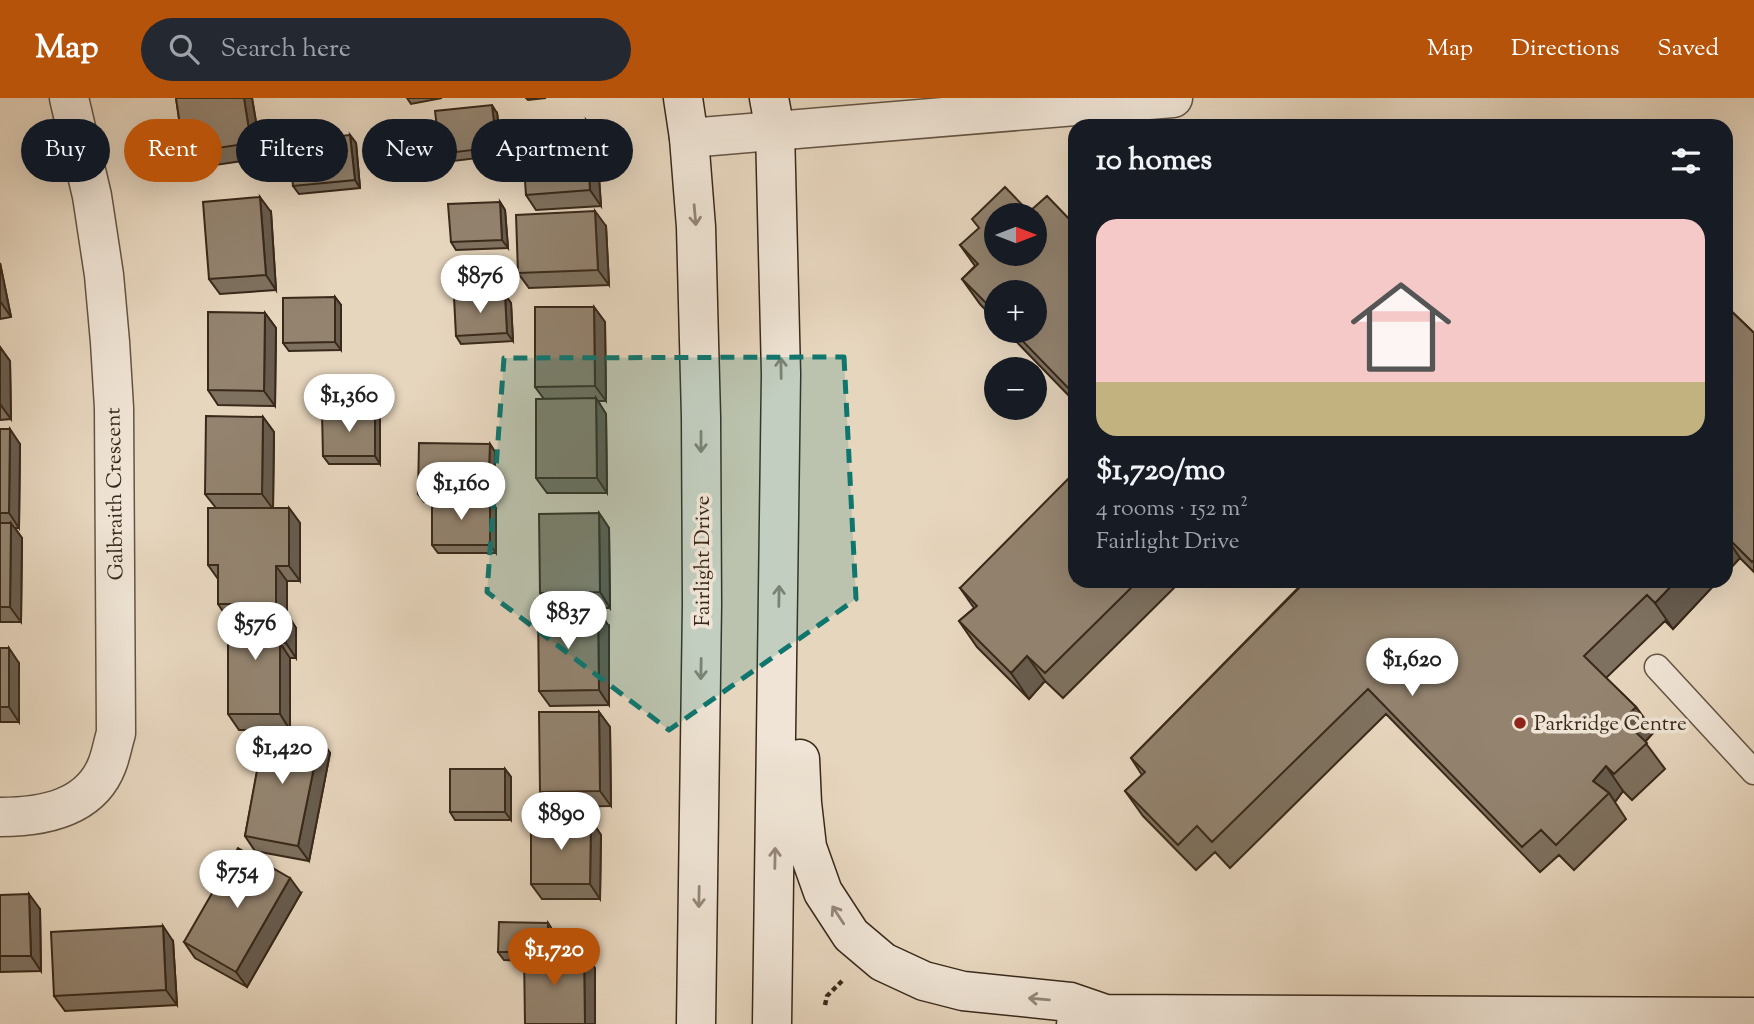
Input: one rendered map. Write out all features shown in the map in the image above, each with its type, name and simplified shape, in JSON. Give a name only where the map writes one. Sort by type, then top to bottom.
[{"type":"main road","name":"Galbraith Crescent","points":[[0,817],[24,817],[61,810],[89,793],[107,766],[116,733],[114,408],[110,342],[104,275],[92,197],[69,98]]},
{"type":"main road","name":"Fairlight Drive","points":[[683,98],[696,227],[701,417],[702,604],[696,1024]]},
{"type":"main road","points":[[689,138],[772,114],[1173,98]]},
{"type":"main road","points":[[772,114],[781,374],[772,1024]]},
{"type":"main road","points":[[778,664],[800,752],[807,847],[823,892],[851,935],[883,962],[924,981],[963,991],[1070,1002],[1090,1019],[1754,1017]]},
{"type":"lane","points":[[1657,667],[1754,772]]},
{"type":"path","points":[[825,1005],[827,996],[847,976]]},
{"type":"path","points":[[820,996],[827,996]]},
{"type":"highlighted area","points":[[844,357],[856,599],[669,730],[487,592],[504,358]]},
{"type":"building","points":[[176,98],[244,98],[247,119],[236,119],[236,145],[222,147],[222,119],[179,119]]},
{"type":"building","points":[[492,105],[494,119],[471,119],[471,150],[457,152],[457,119],[436,119],[435,111]]},
{"type":"building","points":[[348,135],[355,180],[348,181]]},
{"type":"building","points":[[293,182],[334,182],[293,186]]},
{"type":"building","points":[[525,182],[590,182],[590,190],[526,195]]},
{"type":"building","points":[[1005,187],[1020,203],[988,203]]},
{"type":"building","points":[[1047,196],[1068,218],[1068,388],[1047,366],[1047,357],[1038,357],[1025,343],[1047,343],[1047,280],[984,280],[984,301],[962,279],[978,264],[960,245],[979,228],[972,219],[984,207],[984,266],[1047,266],[1047,203],[1039,203]]},
{"type":"building","points":[[260,197],[266,275],[209,279],[203,202]]},
{"type":"building","points":[[500,202],[502,240],[451,242],[448,204]]},
{"type":"building","points":[[595,211],[598,270],[518,273],[516,215]]},
{"type":"building","points":[[505,295],[507,333],[456,336],[454,297]]},
{"type":"building","points":[[335,297],[335,342],[283,343],[283,298]]},
{"type":"building","points":[[535,307],[594,307],[595,386],[535,387]]},
{"type":"building","points":[[208,312],[265,313],[264,391],[208,390]]},
{"type":"building","points":[[1733,313],[1754,333],[1752,562],[1733,543]]},
{"type":"building","points":[[596,398],[597,478],[536,478],[536,399]]},
{"type":"building","points":[[375,411],[375,456],[323,456],[322,412]]},
{"type":"building","points":[[206,416],[263,417],[262,494],[205,494]]},
{"type":"building","points":[[0,429],[10,429],[9,513],[0,513]]},
{"type":"building","points":[[419,443],[490,444],[488,495],[418,494]]},
{"type":"building","points":[[1068,479],[1068,588],[1131,588],[1045,673],[1027,656],[1011,673],[959,621],[977,606],[960,588]]},
{"type":"building","points":[[432,500],[490,500],[490,545],[432,545]]},
{"type":"building","points":[[208,508],[289,508],[289,566],[276,566],[276,604],[218,604],[218,565],[208,565]]},
{"type":"building","points":[[599,513],[600,592],[540,593],[539,514]]},
{"type":"building","points":[[0,523],[11,523],[10,607],[0,607]]},
{"type":"building","name":"Parkridge Centre","points":[[1299,588],[1669,588],[1655,603],[1647,595],[1584,656],[1636,707],[1623,720],[1647,743],[1614,774],[1606,766],[1593,781],[1609,793],[1556,845],[1541,830],[1522,847],[1368,689],[1212,842],[1197,826],[1178,845],[1125,791],[1145,772],[1131,758]]},
{"type":"building","points":[[538,611],[598,611],[599,690],[539,691]]},
{"type":"building","points":[[228,613],[286,613],[286,643],[280,643],[280,714],[228,714]]},
{"type":"building","points":[[0,648],[9,648],[9,707],[0,707]]},
{"type":"building","points":[[539,712],[599,712],[600,791],[540,792]]},
{"type":"building","points":[[265,727],[320,738],[298,846],[245,836]]},
{"type":"building","points":[[450,769],[505,769],[505,812],[450,812]]},
{"type":"building","points":[[531,819],[591,820],[590,884],[531,884]]},
{"type":"building","points":[[238,848],[290,878],[236,972],[184,942]]},
{"type":"building","points":[[29,894],[31,956],[0,956],[0,895]]},
{"type":"building","points":[[499,922],[548,923],[547,952],[498,952]]},
{"type":"building","points":[[163,926],[166,990],[54,996],[51,932]]},
{"type":"building","points":[[524,952],[584,952],[585,1024],[525,1024]]},
{"type":"place","name":"Parkridge Centre","points":[[1520,723]]}]
